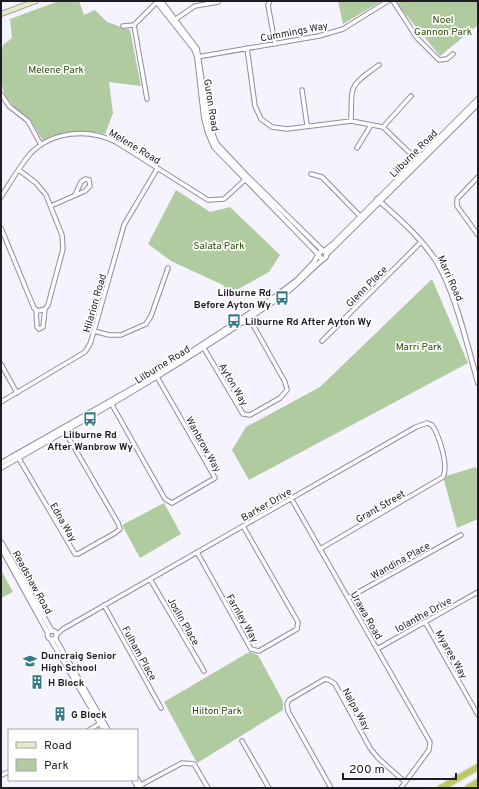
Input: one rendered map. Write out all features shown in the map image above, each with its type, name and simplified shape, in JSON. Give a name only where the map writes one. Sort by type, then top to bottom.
[{"type":"highway","points":[[441,788],[478,767]]},
{"type":"highway","points":[[468,788],[478,782]]},
{"type":"main road","points":[[1,11],[27,1]]},
{"type":"main road","points":[[1,14],[19,4],[36,1]]},
{"type":"street","points":[[123,26],[134,25],[158,1]]},
{"type":"street","name":"Guron Road","points":[[158,1],[174,20],[198,57],[203,111],[208,133],[217,150],[324,252]]},
{"type":"street","points":[[270,1],[268,5],[275,44]]},
{"type":"street","name":"Cummings Way","points":[[198,57],[319,36],[343,29],[388,1]]},
{"type":"street","points":[[393,1],[417,38],[440,60],[447,59],[453,54]]},
{"type":"street","points":[[174,20],[195,6],[218,2]]},
{"type":"street","points":[[134,25],[147,99]]},
{"type":"street","points":[[247,48],[255,106],[261,118],[272,127],[288,129],[307,125],[351,121],[383,127],[418,161]]},
{"type":"street","points":[[351,121],[352,88],[357,80],[379,65]]},
{"type":"street","points":[[302,90],[307,125]]},
{"type":"street","points":[[1,94],[9,106],[28,121],[41,145]]},
{"type":"street","points":[[383,127],[410,96]]},
{"type":"street","name":"Lilburne Road","points":[[248,317],[293,283],[314,262],[318,254],[324,252],[362,217],[478,100]]},
{"type":"street","name":"Lilburne Road","points":[[418,161],[478,104]]},
{"type":"street","points":[[357,148],[371,125]]},
{"type":"street","name":"Melene Road","points":[[1,197],[30,155],[41,145],[70,134],[102,136],[126,148],[202,197],[211,200],[224,199],[247,179]]},
{"type":"street","name":"Hilarion Road","points":[[1,402],[86,352],[94,331],[124,225],[157,169]]},
{"type":"street","points":[[1,228],[36,310],[37,327],[39,329],[43,327],[45,309],[48,305],[63,243],[51,206],[40,186],[19,170]]},
{"type":"street","points":[[312,174],[322,177],[362,217]]},
{"type":"street","points":[[478,177],[457,199],[456,206],[478,235]]},
{"type":"street","points":[[51,206],[75,195],[88,189],[91,184],[89,180],[85,179],[81,182],[75,195]]},
{"type":"street","name":"Guron Road","points":[[247,179],[322,259]]},
{"type":"street","name":"Marri Road","points":[[379,200],[421,242],[438,264],[448,287],[478,383]]},
{"type":"street","name":"Glenn Place","points":[[322,341],[421,242]]},
{"type":"street","name":"Lilburne Road","points":[[1,468],[18,456],[157,376],[290,290],[322,259],[325,259],[324,252]]},
{"type":"street","points":[[94,331],[109,335],[122,335],[146,324],[151,316],[168,268]]},
{"type":"street","points":[[36,310],[45,309]]},
{"type":"street","name":"Ayton Way","points":[[203,346],[243,414],[250,416],[280,398],[288,390],[285,382],[248,317]]},
{"type":"street","points":[[1,364],[17,393]]},
{"type":"street","name":"Wanbrow Way","points":[[111,403],[165,500],[172,502],[215,478],[157,376]]},
{"type":"street","name":"Barker Drive","points":[[53,635],[416,427],[427,423],[433,427],[446,462],[445,474]]},
{"type":"street","name":"Edna Way","points":[[18,456],[75,554],[78,554],[120,529],[118,523],[64,430]]},
{"type":"street","name":"Lilburne Road","points":[[1,463],[18,456]]},
{"type":"street","name":"Grant Street","points":[[320,549],[439,482],[445,474]]},
{"type":"street","name":"Urawa Road","points":[[291,498],[428,740],[430,745],[429,750],[405,782]]},
{"type":"street","name":"Farnley Way","points":[[197,552],[251,649],[259,651],[298,629],[298,622],[243,526]]},
{"type":"street","name":"Wandina Place","points":[[348,598],[461,535]]},
{"type":"street","name":"Readshaw Road","points":[[1,542],[107,729]]},
{"type":"street","name":"Readshaw Road","points":[[1,548],[53,635]]},
{"type":"street","name":"Joslin Place","points":[[150,579],[204,671]]},
{"type":"street","name":"Iolanthe Drive","points":[[377,649],[478,592]]},
{"type":"street","name":"Fulham Place","points":[[104,606],[161,708]]},
{"type":"street","name":"Myaree Way","points":[[424,622],[478,715]]},
{"type":"street","name":"Nalpa Way","points":[[331,788],[288,711],[287,706],[290,699],[325,679],[330,680],[335,684],[374,753],[405,782]]},
{"type":"street","points":[[91,729],[102,722]]},
{"type":"street","name":"Readshaw Road","points":[[102,722],[104,729]]},
{"type":"street","points":[[242,741],[269,788]]},
{"type":"street","points":[[140,787],[182,763],[194,764],[208,788]]},
{"type":"street","points":[[401,788],[405,782]]},
{"type":"green space","name":"Melene Park","points":[[59,1],[79,1],[84,15],[95,10],[107,22],[130,30],[141,86],[109,82],[113,113],[105,134],[97,132],[74,132],[58,135],[43,141],[29,118],[17,110],[5,96],[1,82],[1,55],[3,45],[12,38],[10,19]]},
{"type":"green space","points":[[338,1],[382,1],[343,24]]},
{"type":"green space","name":"Noel Gannon Park","points":[[400,1],[478,1],[478,25],[440,56],[397,4]]},
{"type":"green space","name":"Salata Park","points":[[176,190],[210,212],[230,207],[280,255],[269,272],[229,294],[223,285],[171,261],[148,244]]},
{"type":"green space","name":"Marri Park","points":[[432,279],[468,363],[249,480],[232,450],[246,427],[320,387]]},
{"type":"green space","points":[[476,467],[478,472],[478,519],[457,528],[444,480],[446,476]]},
{"type":"green space","points":[[164,503],[181,534],[140,558],[122,525]]},
{"type":"green space","points":[[1,570],[13,592],[1,598]]},
{"type":"green space","name":"Hilton Park","points":[[249,652],[258,655],[283,701],[283,710],[197,763],[164,702]]},
{"type":"place","name":"Lilburne Rd Before Ayton Wy","points":[[282,298]]},
{"type":"place","name":"Lilburne Rd After Ayton Wy","points":[[234,321]]},
{"type":"place","name":"Lilburne Rd After Wanbrow Wy","points":[[90,419]]},
{"type":"place","name":"Duncraig Senior High School","points":[[30,661]]},
{"type":"place","name":"H Block","points":[[37,682]]},
{"type":"place","name":"G Block","points":[[60,714]]}]
